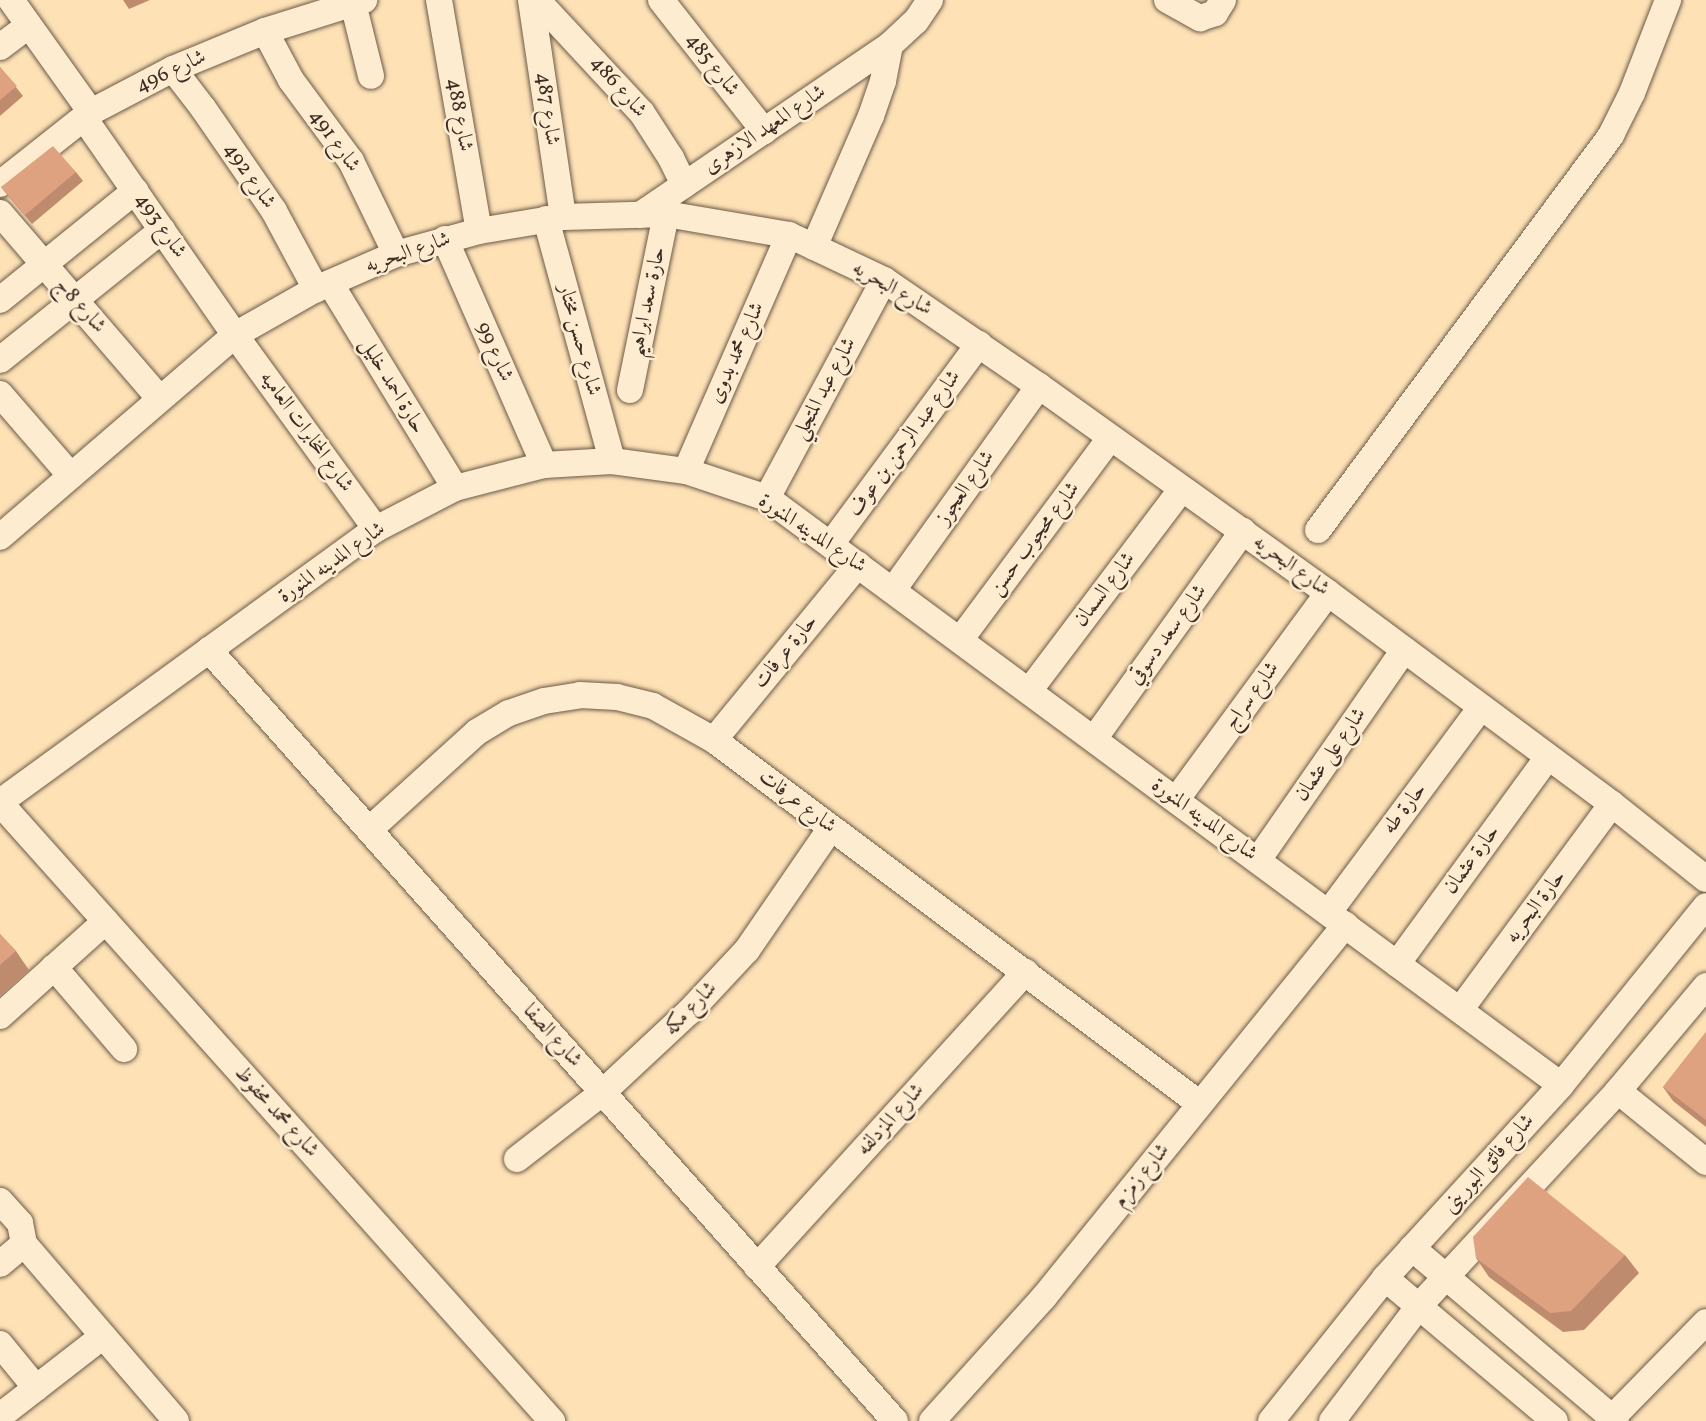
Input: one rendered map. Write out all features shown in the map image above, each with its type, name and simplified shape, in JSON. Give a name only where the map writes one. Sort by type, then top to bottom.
[{"type":"street","name":"شارع 493","points":[[11,0],[135,191],[235,335]]},
{"type":"street","name":"شارع 488","points":[[439,0],[479,231]]},
{"type":"street","name":"شارع 487","points":[[531,0],[554,218]]},
{"type":"street","name":"شارع 486","points":[[537,0],[642,113],[667,151],[684,185]]},
{"type":"street","name":"شارع 485","points":[[661,0],[764,131]]},
{"type":"street","name":"شارع المعهد الازهرى","points":[[640,215],[890,45],[916,21],[930,0]]},
{"type":"street","points":[[1167,0],[1200,18],[1215,13],[1223,0]]},
{"type":"street","points":[[1318,530],[1611,135],[1632,93],[1668,0]]},
{"type":"street","points":[[358,1],[371,76]]},
{"type":"street","name":"شارع 496","points":[[0,184],[87,115],[173,69],[265,31],[358,1]]},
{"type":"street","points":[[0,47],[29,25]]},
{"type":"street","name":"شارع 491","points":[[265,31],[291,80],[351,161],[396,254]]},
{"type":"street","points":[[814,247],[871,116],[883,81],[890,45]]},
{"type":"street","name":"شارع 492","points":[[173,69],[203,108],[323,286]]},
{"type":"street","points":[[0,300],[135,191]]},
{"type":"street","name":"شارع 8ج","points":[[0,213],[160,399]]},
{"type":"street","name":"شارع البحريه","points":[[0,537],[235,335],[323,286],[396,254],[479,231],[554,218],[666,214],[789,235],[884,280],[1039,386],[1328,593],[1612,804],[1706,879]]},
{"type":"street","name":"حارة سعد ابراهيم","points":[[630,390],[666,214]]},
{"type":"street","name":"شارع حسن مختار","points":[[554,218],[612,461]]},
{"type":"street","points":[[0,360],[162,230]]},
{"type":"street","name":"شارع محمد بدوى","points":[[686,471],[789,235]]},
{"type":"street","name":"شارع 99","points":[[444,239],[543,465]]},
{"type":"street","name":"شارع عبد المتجلي","points":[[767,498],[884,280]]},
{"type":"street","name":"حارة احمد خليل","points":[[323,286],[455,489]]},
{"type":"street","name":"شارع المخابرات العاميه","points":[[235,335],[376,529]]},
{"type":"street","name":"شارع عبد الرحمن بن عوف","points":[[831,544],[979,344]]},
{"type":"street","name":"شارع العجوز","points":[[893,590],[1039,386]]},
{"type":"street","points":[[0,394],[71,476]]},
{"type":"street","name":"شارع محجوب حسن","points":[[960,640],[1110,438]]},
{"type":"street","name":"شارع المدينه المنورة","points":[[0,803],[376,529],[455,489],[543,465],[612,461],[686,471],[767,498],[1561,1085]]},
{"type":"street","name":"شارع السمان","points":[[1029,691],[1182,489]]},
{"type":"street","name":"شارع سعد دسوقي","points":[[1094,738],[1243,531]]},
{"type":"street","name":"حارة عرفات","points":[[714,740],[858,565]]},
{"type":"street","name":"شارع سراج","points":[[1176,800],[1328,593]]},
{"type":"street","name":"شارع الصفا","points":[[209,650],[895,1421]]},
{"type":"street","name":"شارع على عثمان","points":[[1258,860],[1404,650]]},
{"type":"street","name":"شارع عرفات","points":[[369,830],[477,732],[509,713],[544,701],[580,695],[617,697],[653,706],[714,740],[1200,1104]]},
{"type":"street","name":"حارة طه","points":[[1337,919],[1481,707]]},
{"type":"street","name":"حارة عثمان","points":[[1397,963],[1548,757]]},
{"type":"street","name":"شارع محمد محفوظ","points":[[0,803],[552,1421]]},
{"type":"street","name":"حارة البحريه","points":[[1460,1010],[1612,804]]},
{"type":"street","name":"شارع مكه","points":[[518,1160],[602,1093],[668,1034],[747,950],[831,828]]},
{"type":"street","name":"شارع فائق البورينى","points":[[1271,1421],[1385,1278],[1561,1085],[1706,906]]},
{"type":"street","name":"شارع زمزم","points":[[932,1421],[1044,1297],[1200,1104],[1337,919]]},
{"type":"street","points":[[0,1016],[106,921]]},
{"type":"street","points":[[54,967],[124,1049]]},
{"type":"street","name":"شارع المزدلفه","points":[[757,1267],[1025,972]]},
{"type":"street","points":[[1332,1421],[1419,1306],[1618,1091],[1706,987]]},
{"type":"street","points":[[1618,1091],[1706,1162]]},
{"type":"street","points":[[0,1201],[20,1223],[24,1244],[176,1421]]},
{"type":"street","points":[[0,1264],[24,1244]]},
{"type":"street","points":[[1412,1248],[1614,1419],[1706,1322]]},
{"type":"street","points":[[1385,1278],[1555,1421]]},
{"type":"street","points":[[0,1416],[103,1336]]},
{"type":"street","points":[[0,1344],[36,1388]]},
{"type":"building","points":[[0,67],[17,86],[0,100]]},
{"type":"building","points":[[53,146],[76,172],[25,215],[1,187]]},
{"type":"building","points":[[0,934],[16,951],[0,965]]},
{"type":"building","points":[[1706,1032],[1706,1120],[1663,1087]]},
{"type":"building","points":[[1528,1177],[1625,1255],[1571,1311],[1550,1313],[1476,1258],[1473,1237]]}]
